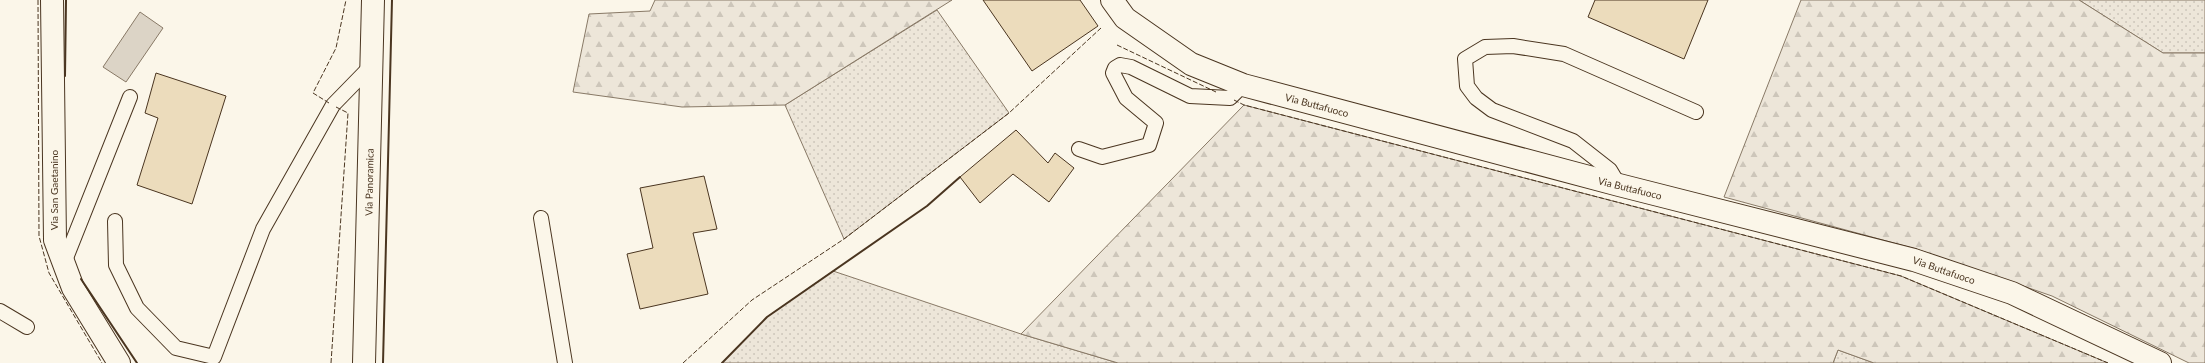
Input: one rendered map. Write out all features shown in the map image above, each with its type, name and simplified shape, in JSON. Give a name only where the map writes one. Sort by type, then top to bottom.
[{"type":"street","name":"Via San Gaetanino","points":[[52,0],[55,240],[74,288],[119,363]]},
{"type":"street","name":"Via Panoramica","points":[[364,363],[373,0]]},
{"type":"street","name":"Via Buttafuoco","points":[[1112,0],[1191,64],[1243,85],[1619,185],[1914,260],[2012,293],[2160,363]]},
{"type":"lane","points":[[1619,185],[1610,170],[1573,141],[1492,110],[1476,98],[1467,86],[1465,59],[1485,47],[1513,46],[1564,54],[1696,112]]},
{"type":"lane","points":[[1079,149],[1102,157],[1149,145],[1156,123],[1126,98],[1113,73],[1115,68],[1120,65],[1131,67],[1190,96],[1230,98],[1243,85]]},
{"type":"lane","points":[[115,221],[116,265],[137,308],[176,348],[214,357],[263,229],[333,105],[372,66]]},
{"type":"lane","points":[[64,263],[130,97]]},
{"type":"lane","points":[[541,218],[565,363]]},
{"type":"lane","points":[[0,311],[27,327]]},
{"type":"green space","points":[[655,0],[952,0],[785,105],[682,107],[573,92],[589,14],[650,11]]},
{"type":"green space","points":[[1801,0],[2079,0],[2163,53],[2205,53],[2205,363],[2189,363],[2052,296],[1916,249],[1724,197]]},
{"type":"green space","points":[[2079,0],[2205,0],[2205,53],[2163,53]]},
{"type":"green space","points":[[937,10],[1009,113],[844,239],[785,105]]},
{"type":"green space","points":[[1244,105],[1901,276],[2108,363],[1874,363],[1838,350],[1833,363],[1118,363],[1021,334]]},
{"type":"green space","points":[[833,271],[1021,334],[1118,363],[722,363],[767,317]]},
{"type":"green space","points":[[1838,350],[1874,363],[1833,363]]},
{"type":"shaded area","points":[[140,12],[163,28],[126,82],[103,67]]},
{"type":"building","points":[[983,0],[1080,0],[1098,26],[1032,71]]},
{"type":"building","points":[[1595,0],[1708,0],[1684,59],[1588,17]]},
{"type":"building","points":[[156,73],[226,96],[192,204],[137,185],[158,118],[145,113]]},
{"type":"building","points":[[1016,130],[1048,163],[1055,153],[1074,168],[1049,202],[1013,174],[980,203],[960,177]]},
{"type":"building","points":[[704,176],[717,229],[693,233],[708,294],[640,309],[627,254],[653,248],[640,188]]},
{"type":"fence","points":[[38,0],[39,236],[49,273],[102,363]]},
{"type":"fence","points":[[329,103],[313,93],[336,48],[346,0]]},
{"type":"fence","points":[[683,363],[752,300],[844,239],[1009,113],[1101,28]]},
{"type":"fence","points":[[1117,45],[1216,92]]},
{"type":"fence","points":[[1234,100],[1244,105],[1901,276],[2108,363]]},
{"type":"fence","points":[[331,363],[348,113],[336,107]]},
{"type":"wall","points":[[65,76],[66,0]]},
{"type":"wall","points":[[383,363],[392,0]]},
{"type":"wall","points":[[722,363],[767,317],[927,206],[960,177]]},
{"type":"wall","points":[[81,279],[137,363]]}]
